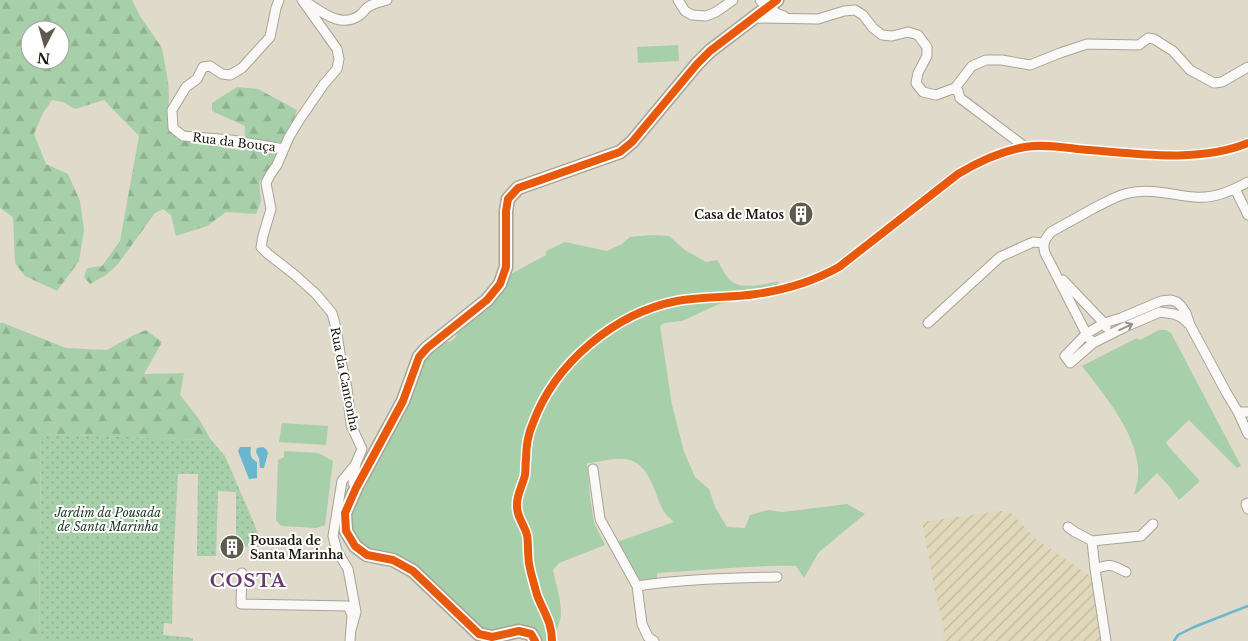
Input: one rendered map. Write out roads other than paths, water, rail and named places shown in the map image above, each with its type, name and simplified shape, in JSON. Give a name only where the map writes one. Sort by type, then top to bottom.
[{"type":"street","name":"Rua da Bouça","points":[[279,0],[270,37],[242,68],[230,75],[222,74],[210,66],[203,67],[197,79],[186,87],[172,110],[173,128],[183,136],[231,140],[284,149]]},
{"type":"street","name":"Rua da Cantonha","points":[[302,0],[337,49],[339,59],[337,69],[324,84],[289,137],[278,165],[266,183],[271,209],[263,236],[262,247],[316,294],[332,313],[347,388],[351,425],[362,449],[356,463],[353,483],[356,488]]},
{"type":"street","points":[[302,0],[330,17],[342,21],[354,20],[367,8],[387,0]]},
{"type":"street","points":[[678,0],[685,11],[692,15],[706,16],[716,12],[732,0]]},
{"type":"street","points":[[535,641],[531,634],[519,631],[492,637],[475,637],[413,571],[393,560],[367,555],[355,546],[346,531],[345,513],[356,488],[403,401],[419,357],[427,348],[487,300],[500,284],[506,267],[506,211],[508,199],[518,188],[620,152],[632,142],[697,64],[710,51],[754,18],[768,3],[778,14],[797,19]]},
{"type":"street","points":[[754,18],[818,19],[844,11],[855,10],[863,15],[873,28],[882,35],[892,36],[908,32],[918,35],[927,47],[927,56],[918,73],[916,83],[923,92],[936,95],[955,88],[972,66],[986,60],[1002,60],[1030,65],[1087,44],[1139,44],[1148,38],[1154,39],[1173,51],[1190,70],[1214,83],[1222,82],[1248,68]]},
{"type":"street","points":[[955,88],[960,98],[1024,147]]},
{"type":"street","points":[[1093,343],[1086,334],[1045,253],[1044,243],[1046,237],[1051,232],[1107,202],[1129,193],[1149,191],[1208,197],[1226,193],[1248,182]]},
{"type":"street","points":[[1235,189],[1248,215]]},
{"type":"street","points":[[928,323],[1000,257],[1033,242],[1044,243]]},
{"type":"street","points":[[1056,273],[1104,323],[1110,335]]},
{"type":"street","points":[[1190,325],[1181,317],[1160,312],[1093,343],[1070,363],[1064,356],[1086,334],[1104,323],[1122,318],[1161,301],[1171,300],[1181,306],[1186,313],[1190,325],[1238,412],[1248,434]]},
{"type":"street","points":[[1238,412],[1248,412]]},
{"type":"street","points":[[351,630],[356,612],[348,569],[337,551],[333,536],[342,481],[356,463]]},
{"type":"street","points":[[593,469],[600,519],[637,586],[642,624],[648,637],[654,641]]},
{"type":"street","points":[[1248,503],[1246,504],[1248,510]]},
{"type":"street","points":[[1068,527],[1092,541],[1140,536],[1153,524]]},
{"type":"street","points":[[1092,541],[1106,641]]},
{"type":"street","points":[[1095,569],[1113,565],[1126,572]]},
{"type":"street","points":[[242,573],[241,604],[348,606],[352,615],[350,641]]},
{"type":"street","points":[[637,586],[692,580],[777,577]]},
{"type":"water","points":[[240,447],[251,447],[251,456],[257,462],[257,478],[249,479],[238,451]]},
{"type":"water","points":[[263,447],[268,453],[264,468],[260,468],[256,452],[257,448]]},
{"type":"waterway","points":[[1174,641],[1178,635],[1194,627],[1248,606]]},
{"type":"place","name":"Casa de Matos","points":[[801,214]]},
{"type":"place","name":"Pousada de Santa Marinha","points":[[232,547]]},
{"type":"district","name":"COSTA","points":[[248,581]]},
{"type":"park label","name":"Jardim da Pousada de Santa Marinha","points":[[108,519]]}]
